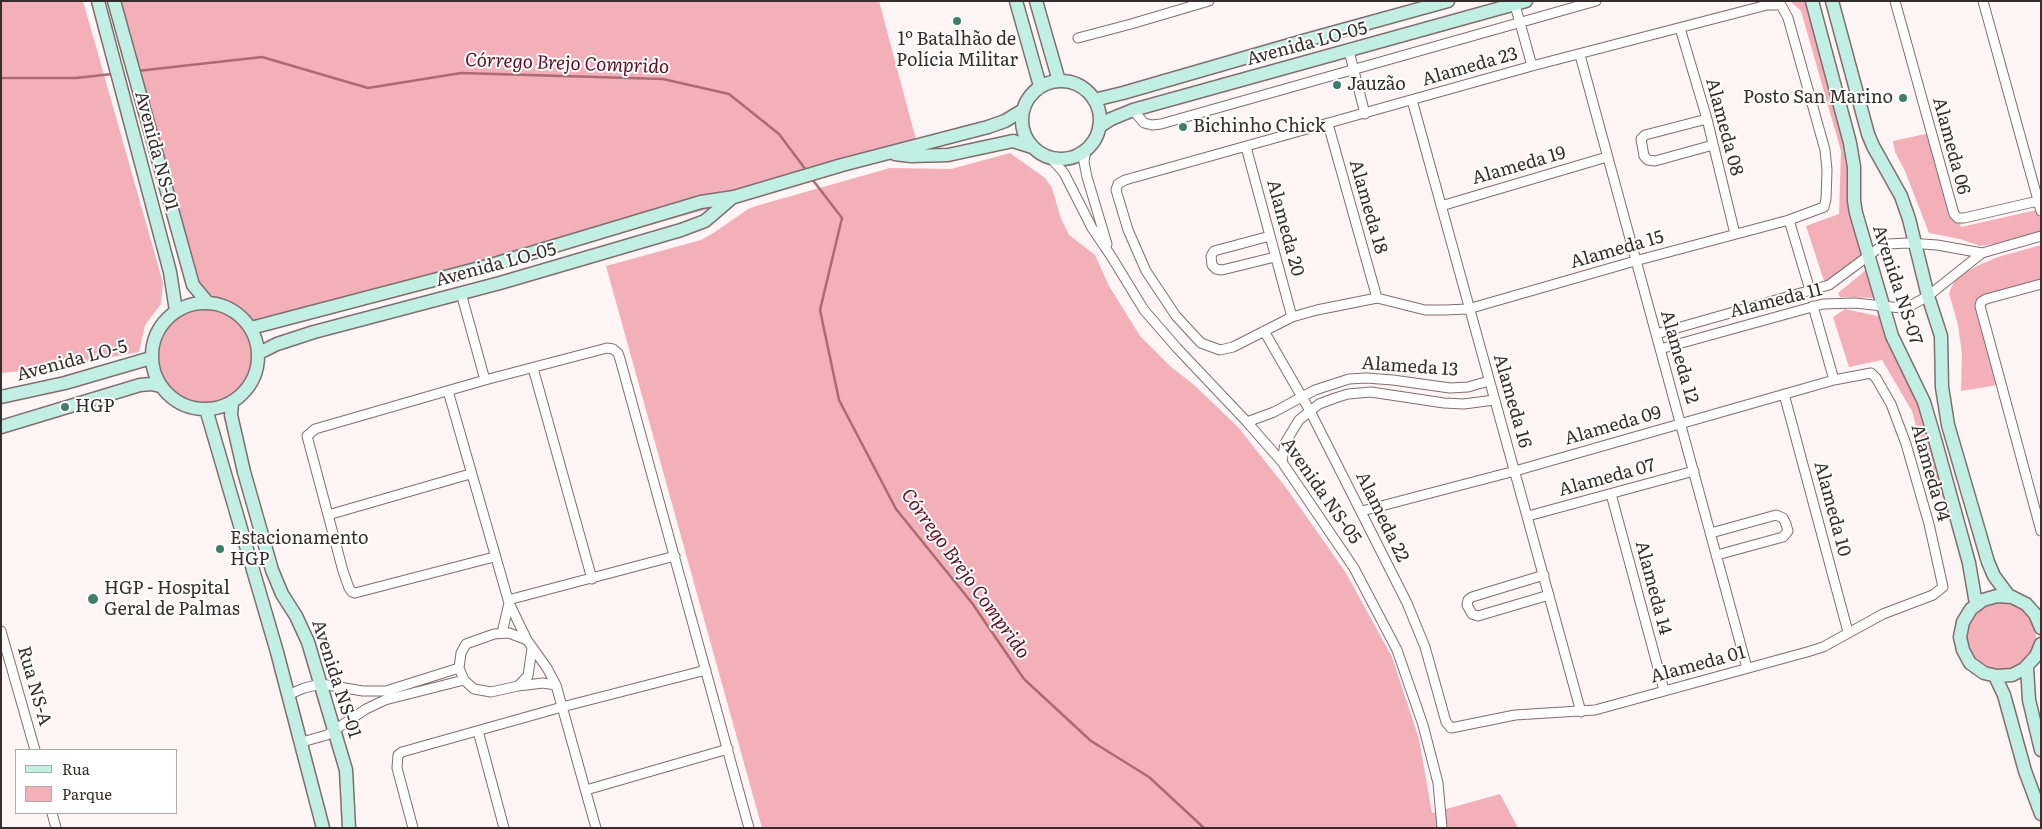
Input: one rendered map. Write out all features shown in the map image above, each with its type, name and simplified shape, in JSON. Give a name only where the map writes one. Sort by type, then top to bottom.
[{"type":"street","name":"Avenida NS-01","points":[[98,1],[170,272],[176,311]]},
{"type":"street","name":"Avenida NS-01","points":[[114,1],[194,285],[208,302]]},
{"type":"street","points":[[1016,1],[1040,86]]},
{"type":"street","points":[[1036,1],[1059,81]]},
{"type":"street","points":[[1078,38],[1209,1]]},
{"type":"street","name":"Avenida LO-05","points":[[1094,100],[1186,76],[1448,1]]},
{"type":"street","points":[[1133,110],[1144,123],[1152,125],[1162,124],[1596,1]]},
{"type":"street","name":"Avenida NS-07","points":[[1812,1],[1850,143],[1854,167],[1854,205],[1882,307],[1896,346],[1924,402],[1970,564],[1976,604]]},
{"type":"street","name":"Avenida NS-07","points":[[1832,1],[1866,128],[1872,146],[1901,196],[1928,296],[1941,336],[1942,387],[1948,425],[1988,562],[1994,576],[2009,596],[2022,602],[2038,614],[2041,628]]},
{"type":"street","name":"Alameda 06","points":[[1895,1],[1954,214],[1958,218],[1964,218],[2038,201]]},
{"type":"street","points":[[1983,1],[2041,211]]},
{"type":"street","points":[[1520,3],[1520,22],[1532,66]]},
{"type":"street","name":"Avenida LO-05","points":[[1099,127],[1111,119],[1133,110],[1520,3]]},
{"type":"street","name":"Alameda 23","points":[[1220,350],[1201,343],[1193,336],[1160,295],[1136,250],[1116,190],[1118,184],[1125,180],[1532,66],[1580,55],[1750,8],[1781,5]]},
{"type":"street","name":"Alameda 15","points":[[1220,350],[1233,347],[1292,317],[1377,298],[1425,310],[1468,308],[1790,220],[1824,206],[1827,170],[1824,150],[1791,26],[1781,5]]},
{"type":"street","name":"Alameda 08","points":[[1680,28],[1707,119],[1735,234]]},
{"type":"street","points":[[1349,51],[1365,114]]},
{"type":"street","name":"Alameda 12","points":[[1580,55],[1635,261],[1712,532],[1747,668]]},
{"type":"street","points":[[1059,81],[1081,86],[1094,100],[1100,114],[1099,127],[1094,139],[1086,149],[1075,156],[1063,159],[1050,158],[1032,146],[1025,136],[1022,123],[1023,110],[1029,96],[1040,86],[1059,81]]},
{"type":"street","name":"Alameda 16","points":[[1412,100],[1581,712]]},
{"type":"street","name":"Avenida LO-05","points":[[251,328],[508,260],[701,202],[734,197],[842,165],[988,127],[1005,121],[1023,110]]},
{"type":"street","points":[[1707,119],[1645,135],[1641,139],[1644,156],[1648,160],[1655,161],[1713,145]]},
{"type":"street","name":"Alameda 18","points":[[1328,124],[1377,298]]},
{"type":"street","name":"Avenida LO-05","points":[[891,153],[911,156],[939,156],[1013,141],[1032,146]]},
{"type":"street","name":"Alameda 20","points":[[1246,147],[1292,317]]},
{"type":"street","name":"Avenida NS-05","points":[[1086,149],[1084,162],[1086,177],[1111,256]]},
{"type":"street","name":"Avenida NS-05","points":[[1050,158],[1064,173],[1092,228],[1144,310],[1176,348],[1247,422],[1282,462],[1354,568],[1397,650],[1423,725],[1438,783],[1442,828]]},
{"type":"street","name":"Alameda 19","points":[[1441,206],[1607,158]]},
{"type":"street","name":"Avenida LO-05","points":[[260,353],[277,344],[314,332],[461,293],[681,230],[705,221],[734,197]]},
{"type":"street","points":[[1790,220],[1810,290]]},
{"type":"street","points":[[1270,236],[1214,252],[1211,258],[1212,264],[1216,269],[1222,270],[1275,256]]},
{"type":"street","points":[[1982,253],[2041,236]]},
{"type":"street","name":"Alameda 11","points":[[1656,334],[1834,282],[1868,256],[1888,244],[1914,243],[1937,245],[1982,253]]},
{"type":"street","name":"Alameda 11","points":[[1660,349],[1813,306],[1846,303],[1901,308],[1910,306],[1928,296],[1982,253]]},
{"type":"street","points":[[2041,284],[1986,299],[1980,305],[2041,531]]},
{"type":"street","points":[[461,293],[485,380]]},
{"type":"street","points":[[1,427],[151,384],[160,386],[186,407],[206,409],[222,407],[232,403],[248,387],[259,365],[260,353],[257,340],[251,328],[233,310],[208,302],[191,304],[176,311],[164,321],[153,344],[154,372],[160,386]]},
{"type":"street","points":[[1813,306],[1834,380]]},
{"type":"street","points":[[1732,313],[1736,327]]},
{"type":"street","name":"Alameda 22","points":[[1264,331],[1310,411],[1362,511],[1417,624],[1449,727]]},
{"type":"street","points":[[494,557],[355,593],[348,588],[307,439],[310,433],[315,429],[485,380],[607,348],[613,349],[618,353],[749,828]]},
{"type":"street","name":"Avenida LO-5","points":[[1,397],[65,383],[152,358]]},
{"type":"street","points":[[533,368],[592,579]]},
{"type":"street","name":"Alameda 09","points":[[1362,511],[1515,471],[1834,380],[1872,373]]},
{"type":"street","name":"Alameda 04","points":[[1872,373],[1891,404],[1906,444],[1929,524],[1943,587]]},
{"type":"street","name":"Alameda 13","points":[[1247,422],[1274,412],[1302,396],[1349,379],[1393,380],[1450,388],[1468,387],[1488,380]]},
{"type":"street","points":[[448,391],[470,474],[508,601],[530,644],[556,685],[596,828]]},
{"type":"street","name":"Alameda 13","points":[[1282,462],[1285,443],[1294,427],[1319,404],[1335,398],[1359,392],[1371,392],[1444,403],[1464,404],[1494,400]]},
{"type":"street","name":"Alameda 10","points":[[1784,394],[1848,632]]},
{"type":"street","name":"Avenida NS-01","points":[[232,403],[231,415],[242,462],[272,570],[282,594],[296,616],[308,642],[335,730],[346,770],[349,828]]},
{"type":"street","points":[[206,409],[302,742],[323,828]]},
{"type":"street","name":"Alameda 07","points":[[1528,516],[1694,471]]},
{"type":"street","points":[[328,515],[470,474]]},
{"type":"street","name":"Alameda 14","points":[[1611,494],[1664,690]]},
{"type":"street","points":[[1712,532],[1776,515],[1783,518],[1787,528],[1787,533],[1783,537],[1718,555]]},
{"type":"street","points":[[508,601],[675,556]]},
{"type":"street","points":[[1544,575],[1472,597],[1468,600],[1467,605],[1472,614],[1478,616],[1549,595]]},
{"type":"street","name":"Alameda 01","points":[[1449,727],[1455,728],[1515,715],[1581,712],[1613,706],[1664,690],[1818,649],[1896,608],[1933,595],[1943,587]]},
{"type":"street","points":[[2009,596],[1994,596],[1976,604],[1968,612],[1962,625],[1960,636],[1962,648],[1967,658],[1984,673],[1995,676],[2012,675],[2027,667],[2040,648]]},
{"type":"street","points":[[502,633],[508,601]]},
{"type":"street","name":"Rua NS-A","points":[[1,631],[35,749]]},
{"type":"street","points":[[530,644],[509,633],[494,634],[466,644],[461,653],[459,668],[464,680],[474,689],[491,692],[543,683],[556,685]]},
{"type":"street","points":[[518,686],[528,676],[530,644]]},
{"type":"street","points":[[2027,667],[2029,700],[2041,750]]},
{"type":"street","points":[[288,695],[304,688],[321,684],[380,692],[459,668]]},
{"type":"street","points":[[413,828],[398,773],[398,755],[410,749],[562,707],[706,670]]},
{"type":"street","points":[[1995,676],[2004,695],[2025,771],[2041,814]]},
{"type":"street","points":[[302,742],[320,738],[366,709],[385,700],[464,680]]},
{"type":"street","points":[[478,731],[504,828]]},
{"type":"street","points":[[586,790],[728,749]]},
{"type":"street","points":[[52,814],[56,828]]},
{"type":"green space","points":[[1,1],[83,1],[163,283],[161,304],[145,325],[139,352],[46,369],[1,373]]},
{"type":"green space","points":[[114,1],[879,1],[919,151],[276,328],[251,328],[233,310],[208,303],[193,285]]},
{"type":"green space","points":[[1790,1],[1814,1],[1850,134],[1864,254],[1825,284],[1806,226],[1839,214],[1841,151],[1801,11]]},
{"type":"green space","points":[[1930,133],[1961,227],[2041,209],[2041,231],[1980,246],[1960,239],[1929,233],[1905,171],[1895,152],[1893,141]]},
{"type":"green space","points":[[1010,153],[1045,178],[1052,188],[1061,219],[1069,235],[1095,255],[1109,286],[1140,336],[1171,367],[1193,384],[1238,427],[1287,489],[1346,573],[1392,657],[1419,739],[1432,813],[1500,794],[1518,828],[762,828],[606,266],[701,240],[748,209],[756,206],[890,168],[951,169]]},
{"type":"green space","points":[[2041,245],[2041,280],[1981,299],[2004,384],[1961,391],[1962,354],[1958,325],[1949,293],[1956,278],[1998,257]]},
{"type":"green space","points":[[1871,266],[1881,298],[1840,297],[1838,293]]},
{"type":"green space","points":[[1845,309],[1887,318],[1918,389],[1952,493],[1936,499],[1912,411],[1882,360],[1849,367],[1833,317]]},
{"type":"green space","points":[[205,310],[222,314],[237,324],[247,339],[251,356],[247,373],[237,388],[222,398],[205,402],[188,398],[173,388],[163,373],[159,356],[163,339],[173,324],[188,314]]},
{"type":"green space","points":[[2001,601],[2014,604],[2026,611],[2033,623],[2036,636],[2033,649],[2026,661],[2014,668],[2001,671],[1988,668],[1976,661],[1969,649],[1966,636],[1969,623],[1976,611],[1988,604]]},
{"type":"waterway","name":"Córrego Brejo Comprido","points":[[137,71],[262,57],[368,88],[461,73],[663,79],[729,94],[779,134],[806,170]]},
{"type":"waterway","name":"Córrego Brejo Comprido","points":[[1,78],[76,78],[112,74]]},
{"type":"waterway","name":"Córrego Brejo Comprido","points":[[812,179],[842,218],[820,310],[839,400],[896,509],[972,603],[1024,679],[1091,741],[1149,777],[1204,828]]},
{"type":"place","name":"1º Batalhão de Polícia Militar","points":[[957,21]]},
{"type":"place","name":"Jauzão","points":[[1337,85]]},
{"type":"place","name":"Posto San Marino","points":[[1903,98]]},
{"type":"place","name":"Bichinho Chick","points":[[1183,127]]},
{"type":"place","name":"HGP","points":[[65,407]]},
{"type":"place","name":"Estacionamento HGP","points":[[220,549]]},
{"type":"place","name":"HGP - Hospital Geral de Palmas","points":[[93,599]]}]
